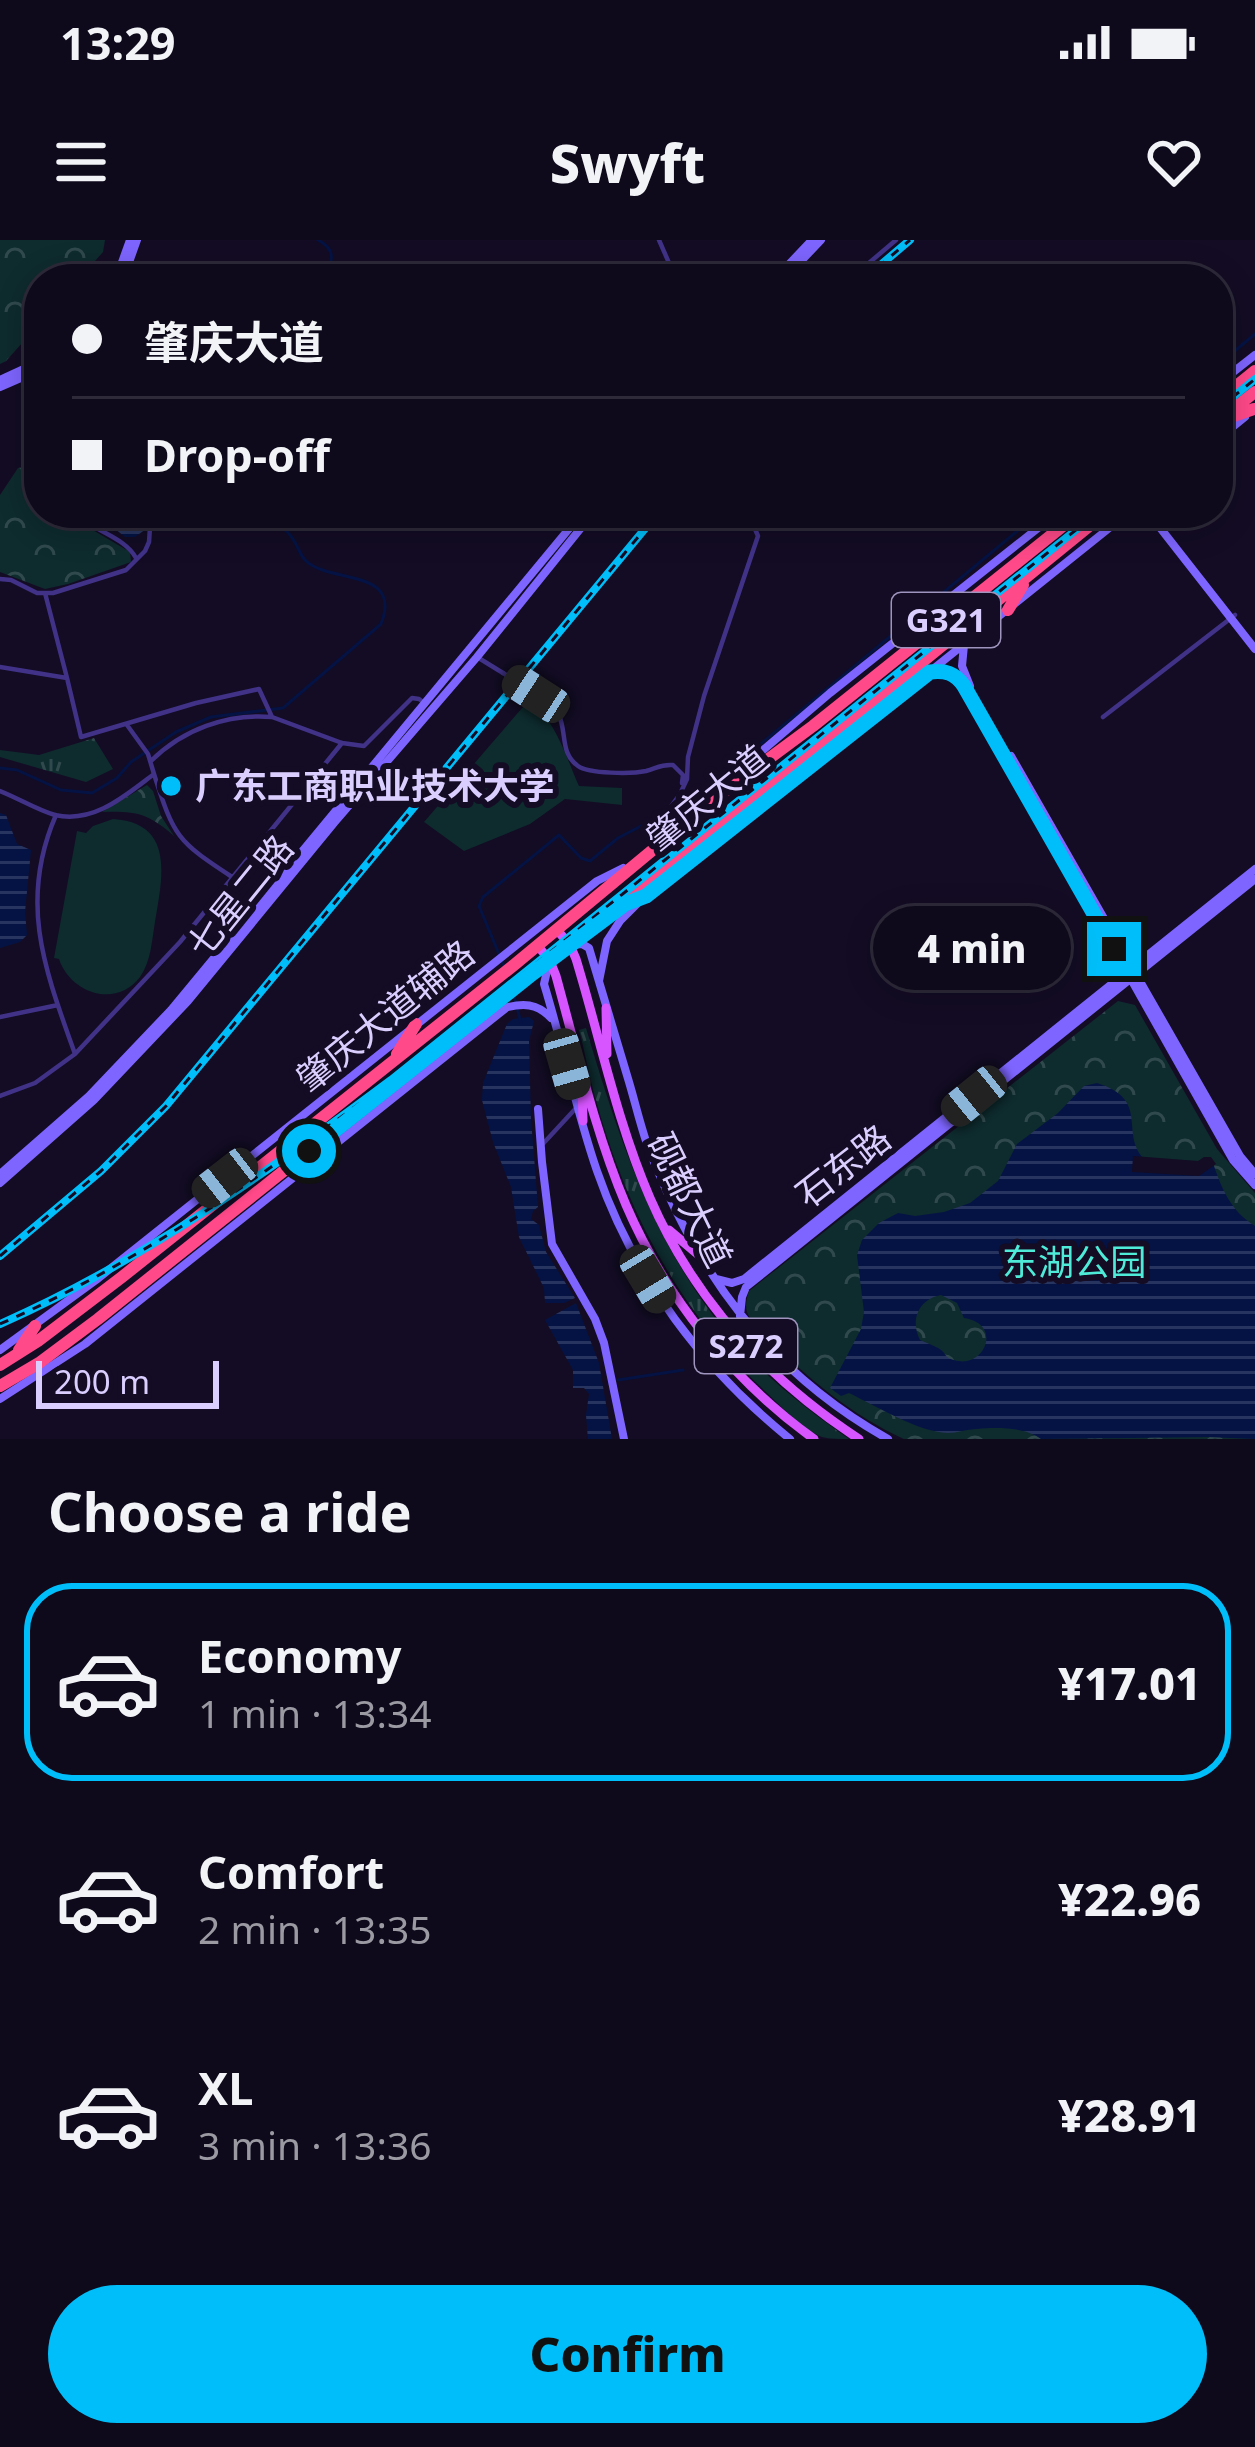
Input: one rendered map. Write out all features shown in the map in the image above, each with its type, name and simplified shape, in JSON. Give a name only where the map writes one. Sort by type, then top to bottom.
[{"type":"highway","name":"肇庆大道","points":[[4,1358],[68,1319],[343,1092],[392,1062],[538,946],[635,862],[659,834],[813,726],[1060,528]]},
{"type":"highway","name":"肇庆大道","points":[[0,1386],[98,1319],[484,1012],[505,1002],[518,985],[625,904],[1087,528]]},
{"type":"highway","points":[[1008,610],[1030,574]]},
{"type":"highway","points":[[392,1062],[416,1024]]},
{"type":"highway","points":[[4,1358],[35,1326]]},
{"type":"main road","name":"砚都大道","points":[[557,930],[570,945],[635,1158],[664,1226],[710,1302],[763,1364],[859,1439]]},
{"type":"main road","name":"砚都大道","points":[[538,946],[550,961],[610,1162],[635,1225],[676,1296],[725,1360],[814,1439]]},
{"type":"main road","points":[[606,1008],[608,1066]]},
{"type":"main road","points":[[571,1029],[581,1021],[594,1023]]},
{"type":"main road","points":[[581,1064],[583,1121]]},
{"type":"main road","points":[[664,1226],[701,1257]]},
{"type":"street","points":[[791,264],[817,240]]},
{"type":"street","points":[[797,264],[817,240]]},
{"type":"street","points":[[868,264],[896,240]]},
{"type":"street","points":[[96,528],[131,548],[136,558]]},
{"type":"street","points":[[0,580],[11,580],[37,593],[53,593],[127,570],[145,551],[150,528]]},
{"type":"street","name":"七星二路","points":[[0,1178],[89,1096],[171,1010],[569,528]]},
{"type":"street","name":"七星二路","points":[[331,821],[477,657],[581,528]]},
{"type":"street","points":[[659,834],[687,779],[704,696],[758,536],[755,528]]},
{"type":"street","points":[[713,800],[748,762],[830,693],[1038,528]]},
{"type":"street","points":[[599,981],[607,941],[646,896],[1111,528]]},
{"type":"street","points":[[1165,528],[1255,645]]},
{"type":"street","points":[[45,593],[81,736],[259,688],[272,717]]},
{"type":"street","points":[[1103,717],[1233,617]]},
{"type":"street","points":[[964,645],[962,666],[967,681],[1233,1160],[1255,1186]]},
{"type":"street","points":[[477,657],[550,700],[578,766],[632,772],[674,765],[683,775],[680,794]]},
{"type":"street","points":[[0,667],[67,678]]},
{"type":"street","points":[[930,672],[948,672],[964,686],[1240,1156],[1255,1174]]},
{"type":"street","points":[[149,757],[208,725],[260,716],[364,746],[412,698],[426,704]]},
{"type":"street","points":[[127,725],[149,757],[178,836],[232,877]]},
{"type":"street","points":[[0,1096],[35,1083],[75,1054],[180,942],[341,743]]},
{"type":"street","points":[[0,791],[56,815],[85,814],[110,806],[154,774]]},
{"type":"street","points":[[56,815],[41,858],[38,934],[75,1054]]},
{"type":"street","name":"肇庆大道辅路","points":[[35,1326],[343,1092],[416,1024],[597,881],[635,862]]},
{"type":"street","name":"石东路","points":[[1132,973],[1255,869]]},
{"type":"street","points":[[625,904],[646,896],[661,875]]},
{"type":"street","name":"石东路","points":[[745,1283],[1255,879]]},
{"type":"street","points":[[570,945],[589,948],[645,1138],[701,1257],[740,1316],[773,1353],[842,1411],[888,1439]]},
{"type":"street","points":[[550,961],[544,984],[609,1203],[648,1279],[690,1340],[744,1399],[790,1439]]},
{"type":"street","points":[[505,1002],[542,1010],[556,1023]]},
{"type":"street","name":"肇庆大道辅路","points":[[0,1400],[102,1332],[467,1038],[505,1002]]},
{"type":"street","points":[[0,1017],[58,1005]]},
{"type":"street","points":[[467,1038],[484,1012]]},
{"type":"street","points":[[540,1147],[578,1105]]},
{"type":"street","points":[[538,1109],[552,1244],[595,1319],[624,1439]]},
{"type":"street","points":[[716,1279],[745,1283],[740,1316]]},
{"type":"street","points":[[773,1353],[801,1397]]},
{"type":"street","points":[[725,1360],[744,1399]]},
{"type":"green space","points":[[0,240],[105,240],[103,252],[92,264],[24,264],[24,341],[0,364]]},
{"type":"green space","points":[[24,467],[24,528],[89,528],[130,552],[131,562],[45,589],[0,572],[0,495],[18,468]]},
{"type":"green space","points":[[529,705],[553,728],[579,786],[622,788],[622,805],[565,799],[530,824],[464,851],[424,822]]},
{"type":"green space","points":[[94,738],[113,769],[86,782],[0,757],[0,750],[39,755]]},
{"type":"green space","points":[[147,785],[174,836],[141,815],[102,812]]},
{"type":"green space","points":[[113,819],[147,831],[156,842],[161,872],[147,965],[130,987],[107,994],[83,988],[54,958],[77,831],[86,833]]},
{"type":"green space","name":"东湖公园","points":[[1118,1001],[1135,1005],[1217,1149],[1255,1193],[1255,1439],[904,1439],[885,1430],[815,1381],[756,1326],[747,1311],[749,1291]]},
{"type":"green space","points":[[586,1028],[628,1157],[687,1278],[754,1362],[849,1439],[822,1437],[792,1416],[734,1359],[680,1291],[621,1177],[579,1030]]},
{"type":"shaded area","points":[[114,528],[146,528],[135,537],[125,537]]},
{"type":"shaded area","points":[[0,813],[6,815],[17,844],[31,850],[27,935],[0,948]]},
{"type":"shaded area","points":[[529,1017],[534,1021],[529,1041],[538,1207],[531,1219],[539,1225],[546,1252],[575,1298],[564,1303],[545,1303],[544,1288],[519,1237],[511,1187],[482,1100],[483,1083],[507,1024]]},
{"type":"shaded area","name":"东湖公园","points":[[1097,1083],[1124,1098],[1144,1159],[1213,1163],[1228,1199],[1255,1226],[1255,1439],[1041,1439],[1002,1428],[936,1432],[830,1388],[861,1329],[864,1312],[857,1255],[862,1240],[898,1213],[944,1212],[970,1203],[998,1181],[1017,1144],[1084,1086]],"holes":[[[941,1295],[957,1303],[964,1318],[984,1328],[986,1337],[981,1353],[965,1361],[951,1359],[920,1340],[916,1326],[918,1312],[933,1297]]]},
{"type":"shaded area","points":[[576,1303],[599,1363],[612,1439],[588,1439],[589,1394],[584,1388],[573,1388],[573,1370],[545,1320]]},
{"type":"pier","points":[[1133,1156],[1198,1161],[1211,1157],[1216,1164],[1199,1176],[1132,1172]]},
{"type":"waterway","points":[[318,240],[330,250],[330,264]]},
{"type":"waterway","points":[[1233,352],[1255,334]]},
{"type":"waterway","points":[[0,768],[17,770],[61,790],[92,793],[176,732],[211,717],[283,708],[381,624],[385,606],[374,586],[317,568],[306,561],[292,537],[277,528]]},
{"type":"waterway","points":[[672,810],[692,801],[1021,528]]},
{"type":"waterway","points":[[504,966],[479,906],[483,897],[559,835],[590,861],[618,838],[664,814]]},
{"type":"waterway","points":[[513,992],[521,1023]]},
{"type":"waterway","points":[[618,1380],[683,1370]]},
{"type":"railway","points":[[882,264],[910,240]]},
{"type":"railway","points":[[1233,397],[1255,379]]},
{"type":"railway","points":[[0,1256],[101,1171],[166,1106],[646,528]]},
{"type":"railway","points":[[0,1324],[153,1244],[345,1114],[1078,528]]},
{"type":"place","name":"广东工商职业技术大学","points":[[171,786]]},
{"type":"route","points":[[309,1151],[533,973],[625,904],[646,896],[930,672],[948,672],[964,686],[1114,949]]}]
